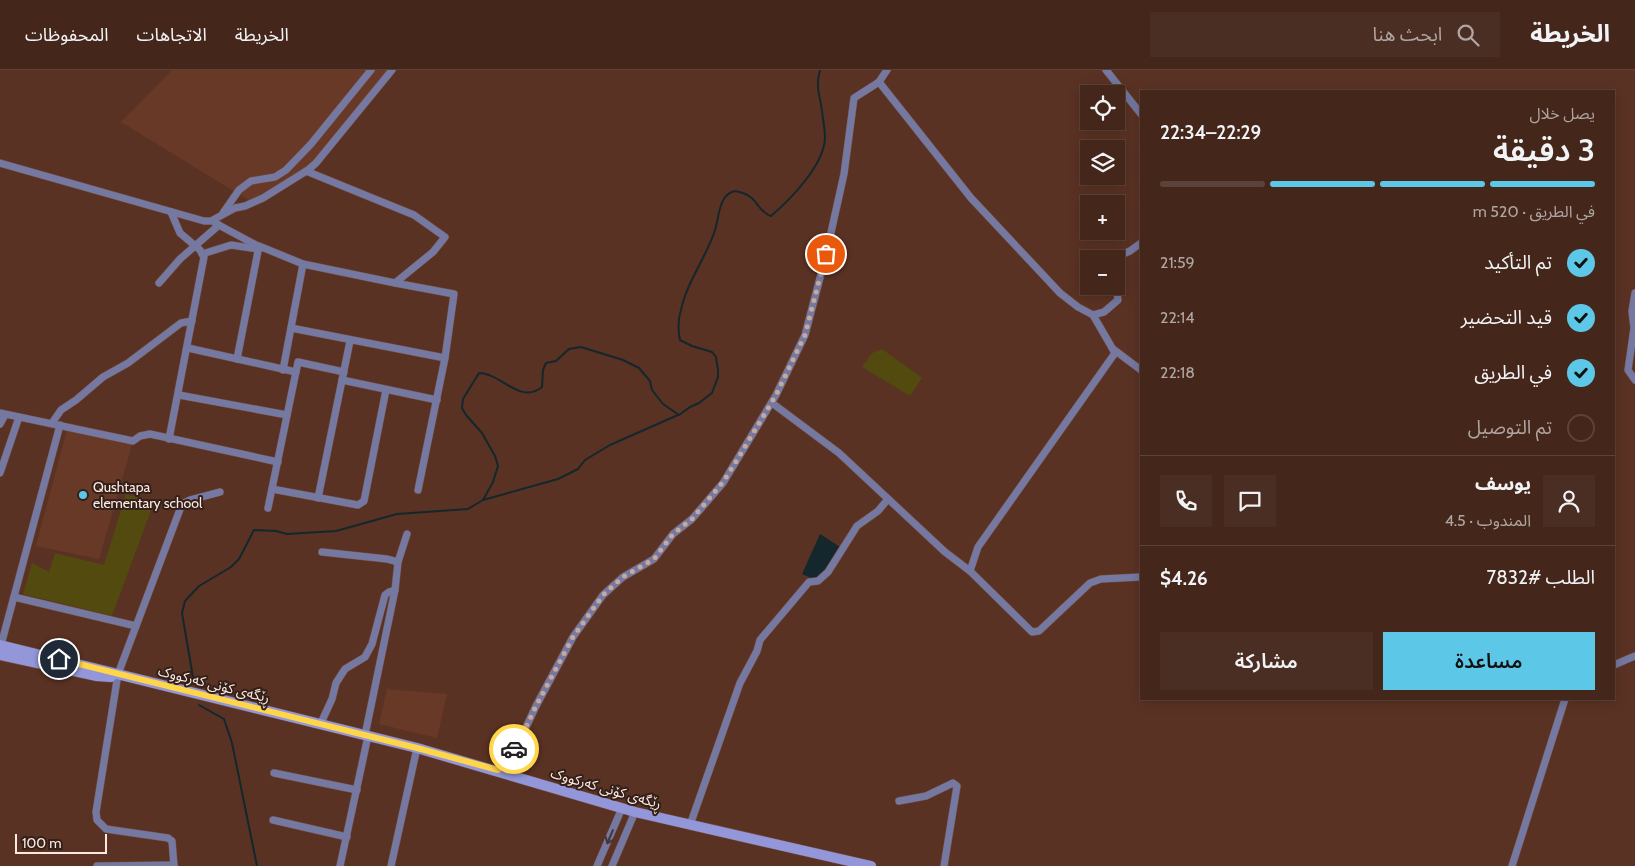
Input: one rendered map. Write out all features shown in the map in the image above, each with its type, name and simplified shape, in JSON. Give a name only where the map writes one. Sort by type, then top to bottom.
[{"type":"street","points":[[221,216],[240,190],[252,180],[275,177],[286,170],[311,144],[371,70]]},
{"type":"street","points":[[0,163],[171,212],[204,221],[211,221],[263,198],[316,163],[392,70]]},
{"type":"street","points":[[498,770],[520,740],[573,637],[603,595],[623,577],[654,559],[673,534],[692,519],[723,482],[772,403],[805,335],[844,174],[854,98],[879,82],[887,70]]},
{"type":"street","points":[[1106,70],[1140,113]]},
{"type":"street","points":[[879,82],[972,198],[1060,293],[1078,307],[1093,315],[1115,353],[978,547],[970,571]]},
{"type":"street","points":[[306,171],[314,176],[414,215],[445,237],[433,252],[395,283]]},
{"type":"street","points":[[169,439],[188,348],[204,256],[180,233],[171,212]]},
{"type":"street","points":[[211,221],[258,247],[302,264],[454,294],[445,358],[418,490]]},
{"type":"street","points":[[160,283],[180,259],[219,225]]},
{"type":"street","points":[[1125,253],[1140,244]]},
{"type":"street","points":[[202,254],[231,245],[258,247]]},
{"type":"street","points":[[237,359],[258,247]]},
{"type":"street","points":[[283,370],[302,264]]},
{"type":"street","points":[[1635,293],[1632,311],[1634,328],[1628,370],[1635,380]]},
{"type":"street","points":[[1093,315],[1104,312],[1118,300],[1117,295]]},
{"type":"street","points":[[52,423],[61,410],[103,377],[128,363],[181,322],[192,321]]},
{"type":"street","points":[[291,328],[445,358]]},
{"type":"street","points":[[318,498],[350,340]]},
{"type":"street","points":[[188,348],[296,372]]},
{"type":"street","points":[[1112,348],[1140,369]]},
{"type":"street","points":[[268,508],[298,362],[344,372]]},
{"type":"street","points":[[342,380],[437,400]]},
{"type":"street","points":[[272,489],[358,505],[364,501],[386,390]]},
{"type":"street","points":[[179,395],[287,415]]},
{"type":"street","points":[[772,403],[839,453],[945,552],[970,571],[1032,632],[1039,631],[1090,583],[1101,579],[1140,577]]},
{"type":"street","points":[[0,424],[3,414],[133,441],[140,436],[150,434],[278,462]]},
{"type":"street","points":[[0,473],[19,417]]},
{"type":"street","points":[[0,649],[60,425]]},
{"type":"street","points":[[97,866],[174,865],[172,841],[168,838],[106,829],[97,820],[96,812],[118,676],[182,504],[220,492]]},
{"type":"street","points":[[690,825],[740,683],[757,651],[760,640],[809,582],[818,581],[828,572],[857,526],[878,511],[888,499]]},
{"type":"street","points":[[340,866],[357,790],[395,590],[398,562],[407,534]]},
{"type":"street","points":[[322,552],[387,559],[398,562]]},
{"type":"street","points":[[320,725],[340,676],[345,669],[364,657],[372,644],[385,596],[395,590]]},
{"type":"street","points":[[14,597],[136,626]]},
{"type":"street","name":"ڕێگەی کۆنی کەرکووک","points":[[0,649],[97,676],[132,678],[417,748],[498,770],[635,812],[871,866]]},
{"type":"street","points":[[1615,665],[1635,656]]},
{"type":"street","points":[[1512,866],[1565,700]]},
{"type":"street","points":[[391,866],[417,748]]},
{"type":"street","points":[[274,773],[357,790]]},
{"type":"street","points":[[900,801],[926,796],[953,783],[957,786],[944,866]]},
{"type":"street","points":[[598,866],[622,808]]},
{"type":"street","points":[[612,866],[635,812]]},
{"type":"street","points":[[274,820],[347,837]]},
{"type":"shaded area","points":[[172,70],[388,70],[317,158],[303,170],[250,201],[121,122]]},
{"type":"shaded area","points":[[882,349],[922,378],[910,396],[862,367],[872,353]]},
{"type":"shaded area","name":"Qushtapa elementary school","points":[[67,430],[132,445],[99,559],[36,546]]},
{"type":"shaded area","points":[[126,494],[154,502],[112,616],[23,594],[32,563],[49,572],[55,553],[104,565]]},
{"type":"shaded area","points":[[387,689],[447,694],[437,738],[379,724]]},
{"type":"water","points":[[820,534],[840,547],[818,581],[802,574]]},
{"type":"waterway","points":[[194,683],[182,613],[185,601],[199,586],[231,567],[239,559],[254,530],[276,531],[287,534],[336,531],[397,514],[468,509],[483,500],[493,482],[498,466],[495,456],[482,433],[462,408],[463,399],[479,373],[487,374],[518,390],[534,392],[542,387],[543,370],[546,363],[556,361],[569,349],[581,347],[623,360],[639,368],[650,381],[652,390],[663,404],[679,415],[712,393],[718,377],[716,357],[712,352],[680,340],[679,321],[684,300],[710,243],[716,228],[721,204],[727,195],[736,191],[748,195],[763,211],[771,216],[797,191],[813,170],[819,159],[825,138],[818,86],[820,70]]},
{"type":"waterway","points":[[483,500],[558,479],[578,469],[585,460],[610,445],[678,415]]},
{"type":"waterway","points":[[199,705],[224,719],[232,743],[257,866]]},
{"type":"way so far","points":[[514,749],[573,637],[603,595],[623,577],[654,559],[673,534],[692,519],[723,482],[737,460],[776,395],[805,335],[826,254]]},
{"type":"place","name":"Qushtapa elementary school","points":[[83,495]]},
{"type":"route","points":[[59,659],[498,770],[514,749]]}]
